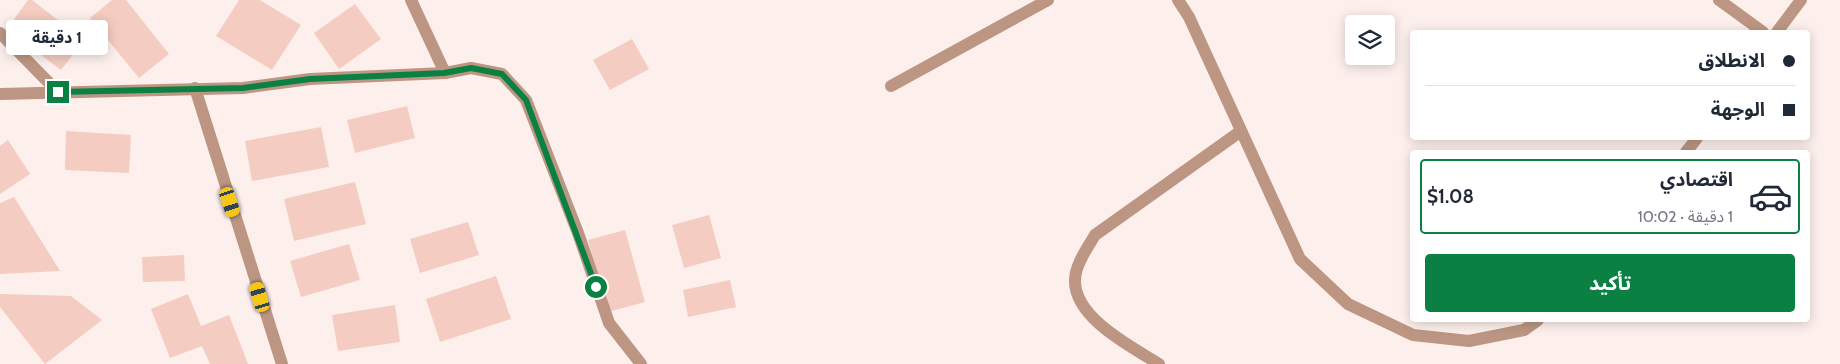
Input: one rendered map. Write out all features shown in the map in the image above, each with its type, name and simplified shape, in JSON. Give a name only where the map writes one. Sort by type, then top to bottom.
[{"type":"street","points":[[411,0],[444,73]]},
{"type":"street","points":[[891,86],[1048,0]]},
{"type":"street","points":[[1178,0],[1189,17],[1300,259],[1348,304],[1413,335],[1469,341],[1524,330],[1535,322]]},
{"type":"street","points":[[1719,0],[1760,30]]},
{"type":"street","points":[[1778,30],[1801,0]]},
{"type":"street","points":[[0,33],[58,92]]},
{"type":"street","points":[[0,94],[243,88],[310,79],[444,73],[471,68],[502,74],[526,100],[578,233],[609,322],[642,364]]},
{"type":"street","points":[[195,88],[282,364]]},
{"type":"street","points":[[1159,364],[1108,332],[1081,304],[1075,280],[1083,255],[1095,235],[1241,131]]},
{"type":"street","points":[[1688,150],[1696,140]]},
{"type":"building","points":[[28,0],[32,0],[84,40],[61,70],[7,29]]},
{"type":"building","points":[[112,0],[126,0],[169,54],[139,78],[90,18]]},
{"type":"building","points":[[239,0],[260,0],[301,25],[272,70],[216,36]]},
{"type":"building","points":[[355,4],[381,39],[339,69],[314,33]]},
{"type":"building","points":[[632,39],[649,69],[610,90],[593,60]]},
{"type":"building","points":[[407,106],[415,138],[355,153],[347,120]]},
{"type":"building","points":[[321,127],[329,167],[252,181],[245,141]]},
{"type":"building","points":[[66,131],[131,135],[129,173],[65,170]]},
{"type":"building","points":[[8,140],[30,174],[0,194],[0,146]]},
{"type":"building","points":[[355,182],[366,224],[294,241],[284,199]]},
{"type":"building","points":[[14,197],[60,271],[0,274],[0,203]]},
{"type":"building","points":[[709,215],[721,258],[684,268],[672,225]]},
{"type":"building","points":[[468,222],[479,255],[420,273],[410,239]]},
{"type":"building","points":[[625,230],[645,302],[608,312],[588,240]]},
{"type":"building","points":[[349,244],[360,280],[301,297],[290,261]]},
{"type":"building","points":[[184,255],[185,281],[143,282],[142,257]]},
{"type":"building","points":[[496,276],[511,319],[440,342],[426,299]]},
{"type":"building","points":[[730,280],[736,307],[688,317],[683,290]]},
{"type":"building","points":[[0,294],[71,296],[102,320],[45,364],[0,307]]},
{"type":"building","points":[[188,294],[201,326],[229,315],[248,364],[210,364],[202,346],[170,358],[151,309]]},
{"type":"building","points":[[395,305],[400,342],[338,351],[332,315]]},
{"type":"route","points":[[58,92],[243,88],[310,79],[444,73],[471,68],[502,74],[526,100],[578,233],[596,287]]}]
